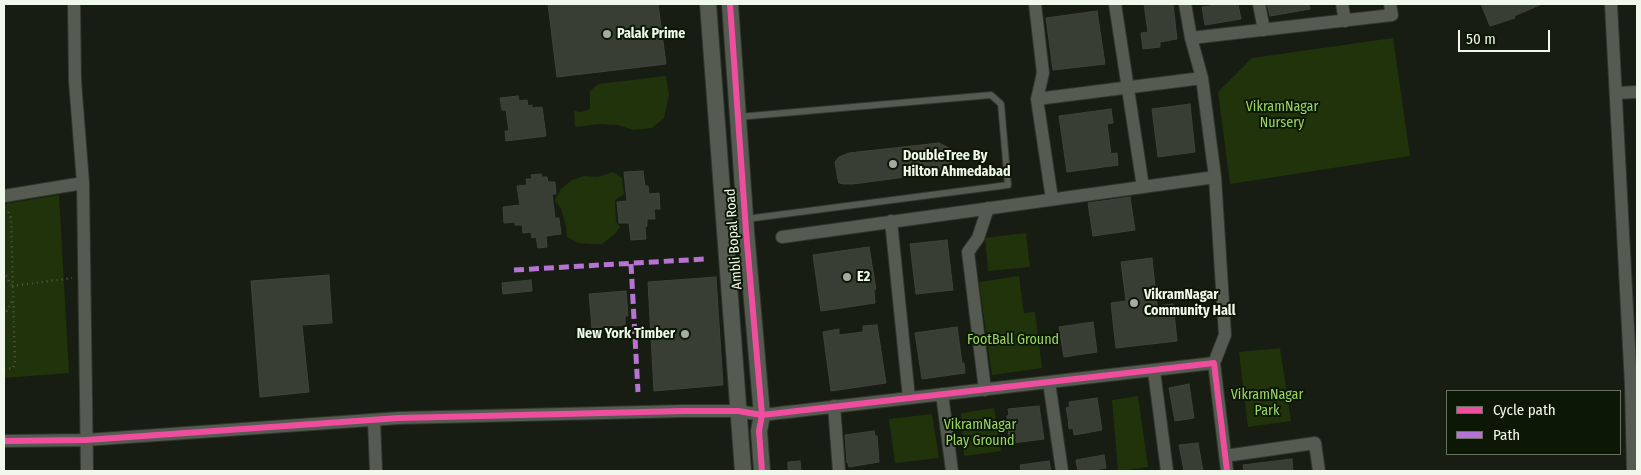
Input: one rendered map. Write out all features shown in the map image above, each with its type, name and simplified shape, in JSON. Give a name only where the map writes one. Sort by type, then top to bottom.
[{"type":"street","points":[[74,4],[75,81],[83,183],[87,471]]},
{"type":"street","name":"Ambli Bopal Road","points":[[708,4],[743,471]]},
{"type":"street","name":"Ambli Bopal Road","points":[[730,4],[745,219],[762,414],[759,431],[762,471]]},
{"type":"street","points":[[1039,4],[1043,73],[1037,100],[1052,199]]},
{"type":"street","points":[[1116,4],[1142,187]]},
{"type":"street","points":[[1185,4],[1191,38],[1202,78],[1215,177],[1225,336],[1214,363],[1227,471]]},
{"type":"street","points":[[1259,4],[1264,30]]},
{"type":"street","points":[[1342,4],[1345,21]]},
{"type":"street","points":[[1191,38],[1392,15],[1390,4]]},
{"type":"street","points":[[1611,4],[1634,396],[1632,471]]},
{"type":"street","points":[[1037,100],[1202,78]]},
{"type":"street","points":[[1616,93],[1637,92]]},
{"type":"street","points":[[782,237],[1215,177]]},
{"type":"street","points":[[4,196],[83,183]]},
{"type":"street","points":[[985,390],[968,252],[978,238],[988,208]]},
{"type":"street","points":[[892,221],[909,398]]},
{"type":"street","points":[[4,441],[86,440],[374,420],[683,411],[738,411],[762,414],[1214,363]]},
{"type":"street","points":[[1154,371],[1167,471]]},
{"type":"street","points":[[1049,382],[1062,471]]},
{"type":"street","points":[[942,394],[952,471]]},
{"type":"street","points":[[834,406],[840,471]]},
{"type":"street","points":[[374,420],[376,471]]},
{"type":"street","points":[[1225,456],[1315,443],[1319,471]]},
{"type":"lane","points":[[738,117],[991,96],[1001,104],[1008,185],[745,219]]},
{"type":"path","points":[[4,211],[8,211],[11,218],[15,364],[13,368],[4,369]]},
{"type":"path","points":[[4,271],[12,286]]},
{"type":"path","points":[[12,286],[84,276]]},
{"type":"path","points":[[4,316],[12,300]]},
{"type":"green space","name":"VikramNagar Nursery","points":[[1393,38],[1410,156],[1230,184],[1218,92],[1252,58]]},
{"type":"green space","points":[[666,76],[669,95],[664,118],[652,128],[633,130],[618,125],[599,124],[575,127],[574,111],[581,112],[590,109],[590,91],[598,84]]},
{"type":"green space","points":[[613,172],[622,178],[624,194],[615,200],[616,222],[620,227],[615,234],[602,244],[578,243],[567,237],[561,209],[555,200],[561,189],[572,180],[584,176],[598,177]]},
{"type":"green space","points":[[59,195],[69,373],[4,378],[4,204]]},
{"type":"green space","points":[[1026,233],[1030,267],[988,271],[985,238]]},
{"type":"green space","name":"FootBall Ground","points":[[1019,276],[1024,313],[1035,312],[1042,368],[992,375],[979,282]]},
{"type":"green space","name":"VikramNagar Park","points":[[1280,348],[1291,421],[1248,427],[1239,352]]},
{"type":"green space","points":[[1138,396],[1148,467],[1118,471],[1112,400]]},
{"type":"green space","name":"VikramNagar Play Ground","points":[[994,408],[1001,451],[964,456],[961,413]]},
{"type":"green space","points":[[932,414],[939,458],[895,463],[889,419]]},
{"type":"building","name":"Palak Prime","points":[[548,4],[658,4],[666,64],[557,77]]},
{"type":"building","points":[[1144,4],[1173,4],[1177,39],[1160,42],[1160,47],[1143,49],[1141,33],[1148,32]]},
{"type":"building","points":[[1211,4],[1238,4],[1241,19],[1205,25],[1202,7],[1211,6]]},
{"type":"building","points":[[1267,4],[1309,4],[1310,9],[1270,16]]},
{"type":"building","points":[[1481,4],[1542,4],[1514,16],[1515,18],[1490,26]]},
{"type":"building","points":[[1097,11],[1105,64],[1053,70],[1046,18]]},
{"type":"building","points":[[518,96],[519,101],[527,100],[528,106],[532,105],[532,108],[542,107],[546,136],[506,141],[505,131],[509,131],[506,110],[502,110],[500,98]]},
{"type":"building","points":[[1190,104],[1195,152],[1158,157],[1152,109]]},
{"type":"building","points":[[1111,109],[1113,123],[1107,124],[1111,154],[1117,153],[1118,165],[1067,172],[1059,116]]},
{"type":"building","name":"DoubleTree By Hilton Ahmedabad","points":[[939,143],[949,148],[951,158],[951,166],[943,172],[853,184],[839,183],[835,162],[839,157],[849,153]]},
{"type":"building","points":[[643,171],[645,186],[648,186],[649,194],[659,193],[660,209],[654,209],[655,219],[647,219],[647,226],[645,227],[646,239],[631,240],[629,223],[619,223],[617,202],[627,201],[624,172]]},
{"type":"building","points":[[541,174],[542,177],[547,177],[548,182],[555,182],[556,194],[552,194],[555,218],[559,218],[561,234],[546,236],[547,247],[538,248],[536,237],[532,238],[531,232],[523,233],[522,225],[515,225],[515,222],[504,223],[503,207],[520,205],[517,186],[527,185],[526,179],[532,179],[531,175]]},
{"type":"building","points":[[1130,197],[1135,230],[1093,236],[1088,203]]},
{"type":"building","points":[[947,240],[953,290],[916,294],[910,244]]},
{"type":"building","name":"E2","points":[[869,247],[876,289],[874,290],[875,303],[821,311],[813,255]]},
{"type":"building","name":"VikramNagar Community Hall","points":[[1152,258],[1157,306],[1173,304],[1177,341],[1116,348],[1111,303],[1126,301],[1121,262]]},
{"type":"building","points":[[329,275],[332,323],[302,325],[309,392],[260,397],[251,281]]},
{"type":"building","name":"New York Timber","points":[[716,277],[723,385],[654,391],[648,282]]},
{"type":"building","points":[[531,280],[532,291],[503,294],[502,283]]},
{"type":"building","points":[[626,291],[628,316],[625,316],[625,325],[592,328],[589,294]]},
{"type":"building","points":[[1093,322],[1097,352],[1064,357],[1059,327]]},
{"type":"building","points":[[877,325],[886,383],[831,391],[823,332],[839,329],[839,335],[863,332],[863,326]]},
{"type":"building","points":[[957,327],[965,373],[922,379],[915,333]]},
{"type":"building","points":[[1189,384],[1194,418],[1175,421],[1169,388]]},
{"type":"building","points":[[1097,398],[1102,430],[1074,435],[1073,428],[1069,429],[1066,408],[1070,407],[1069,402]]},
{"type":"building","points":[[1039,406],[1044,439],[1013,443],[1012,438],[1009,438],[1008,409]]},
{"type":"building","points":[[874,431],[875,436],[877,436],[879,462],[849,467],[845,435]]},
{"type":"building","points":[[1198,443],[1203,471],[1184,471],[1179,445]]},
{"type":"building","points":[[1104,455],[1106,468],[1094,471],[1078,471],[1076,460]]},
{"type":"building","points":[[1292,459],[1293,471],[1244,471],[1243,465]]},
{"type":"building","points":[[800,461],[801,471],[788,471],[788,462]]},
{"type":"building","points":[[1049,461],[1051,471],[1021,471],[1020,465]]},
{"type":"marked path","points":[[514,270],[705,259]]},
{"type":"marked path","points":[[631,264],[638,392]]},
{"type":"cycle path","points":[[730,4],[746,231],[762,415],[759,431],[762,471]]},
{"type":"cycle path","points":[[4,441],[86,440],[399,418],[683,411],[738,411],[762,415],[1214,363],[1227,471]]},
{"type":"place","name":"Palak Prime","points":[[607,34]]},
{"type":"place","name":"DoubleTree By Hilton Ahmedabad","points":[[893,164]]},
{"type":"place","name":"E2","points":[[847,277]]},
{"type":"place","name":"VikramNagar Community Hall","points":[[1134,303]]},
{"type":"place","name":"New York Timber","points":[[685,334]]}]
